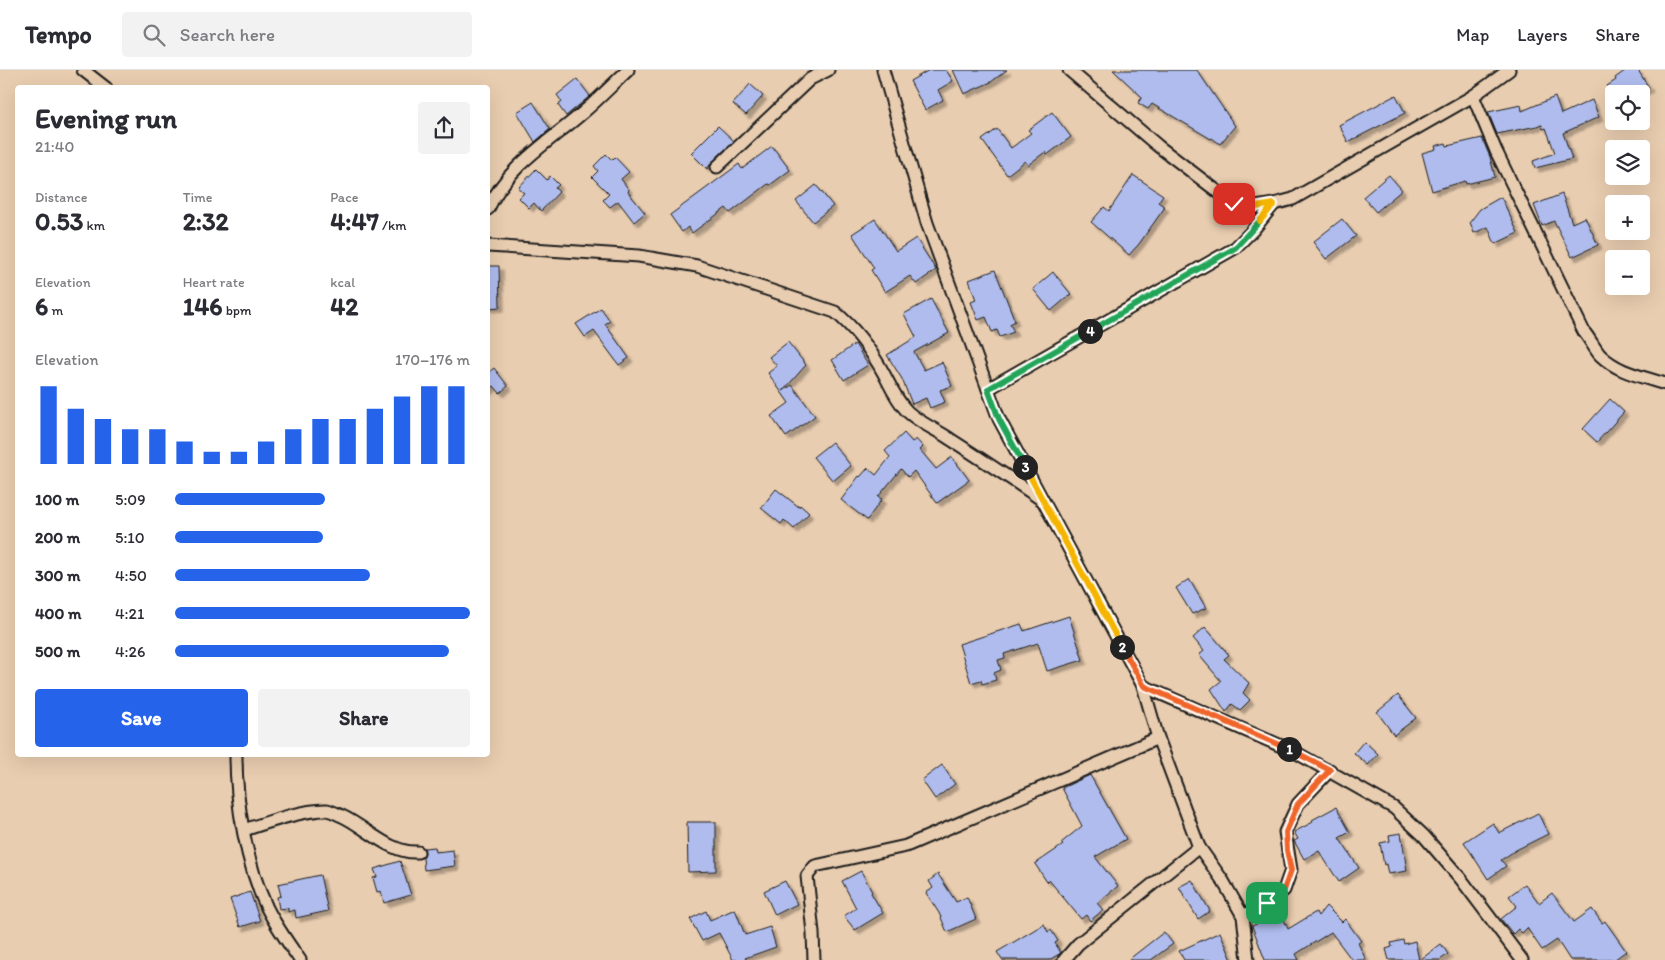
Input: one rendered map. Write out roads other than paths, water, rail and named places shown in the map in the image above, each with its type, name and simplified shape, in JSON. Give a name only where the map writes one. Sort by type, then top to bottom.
[{"type":"street","points":[[83,70],[102,85]]},
{"type":"street","points":[[490,206],[507,178],[526,158],[580,115],[628,70]]},
{"type":"street","points":[[717,167],[810,79],[828,70]]},
{"type":"street","points":[[883,70],[927,223],[999,419],[1144,686],[1158,738],[1199,847],[1223,881],[1243,916],[1248,960]]},
{"type":"street","points":[[1069,70],[1158,146],[1234,204],[1256,207],[1293,198],[1473,96],[1509,70]]},
{"type":"street","points":[[1473,96],[1496,152],[1584,332],[1599,354],[1614,367],[1626,373],[1665,384]]},
{"type":"street","points":[[988,389],[1235,248],[1253,230],[1274,204]]},
{"type":"street","points":[[490,246],[639,256],[697,266],[835,312],[851,325],[867,345],[895,397],[914,418],[981,458],[1044,501]]},
{"type":"street","points":[[1144,686],[1296,752],[1394,808],[1424,836],[1461,879],[1522,960]]},
{"type":"street","points":[[814,960],[814,933],[807,876],[815,866],[906,846],[1158,738]]},
{"type":"street","points":[[236,757],[236,784],[255,877],[267,908],[283,937],[300,960]]},
{"type":"street","points":[[1243,916],[1267,903],[1284,890],[1291,870],[1286,832],[1298,804],[1330,770]]},
{"type":"street","points":[[244,830],[283,818],[328,810],[360,826],[396,850],[410,853],[418,852]]},
{"type":"street","points":[[1064,960],[1078,944],[1199,847]]}]
